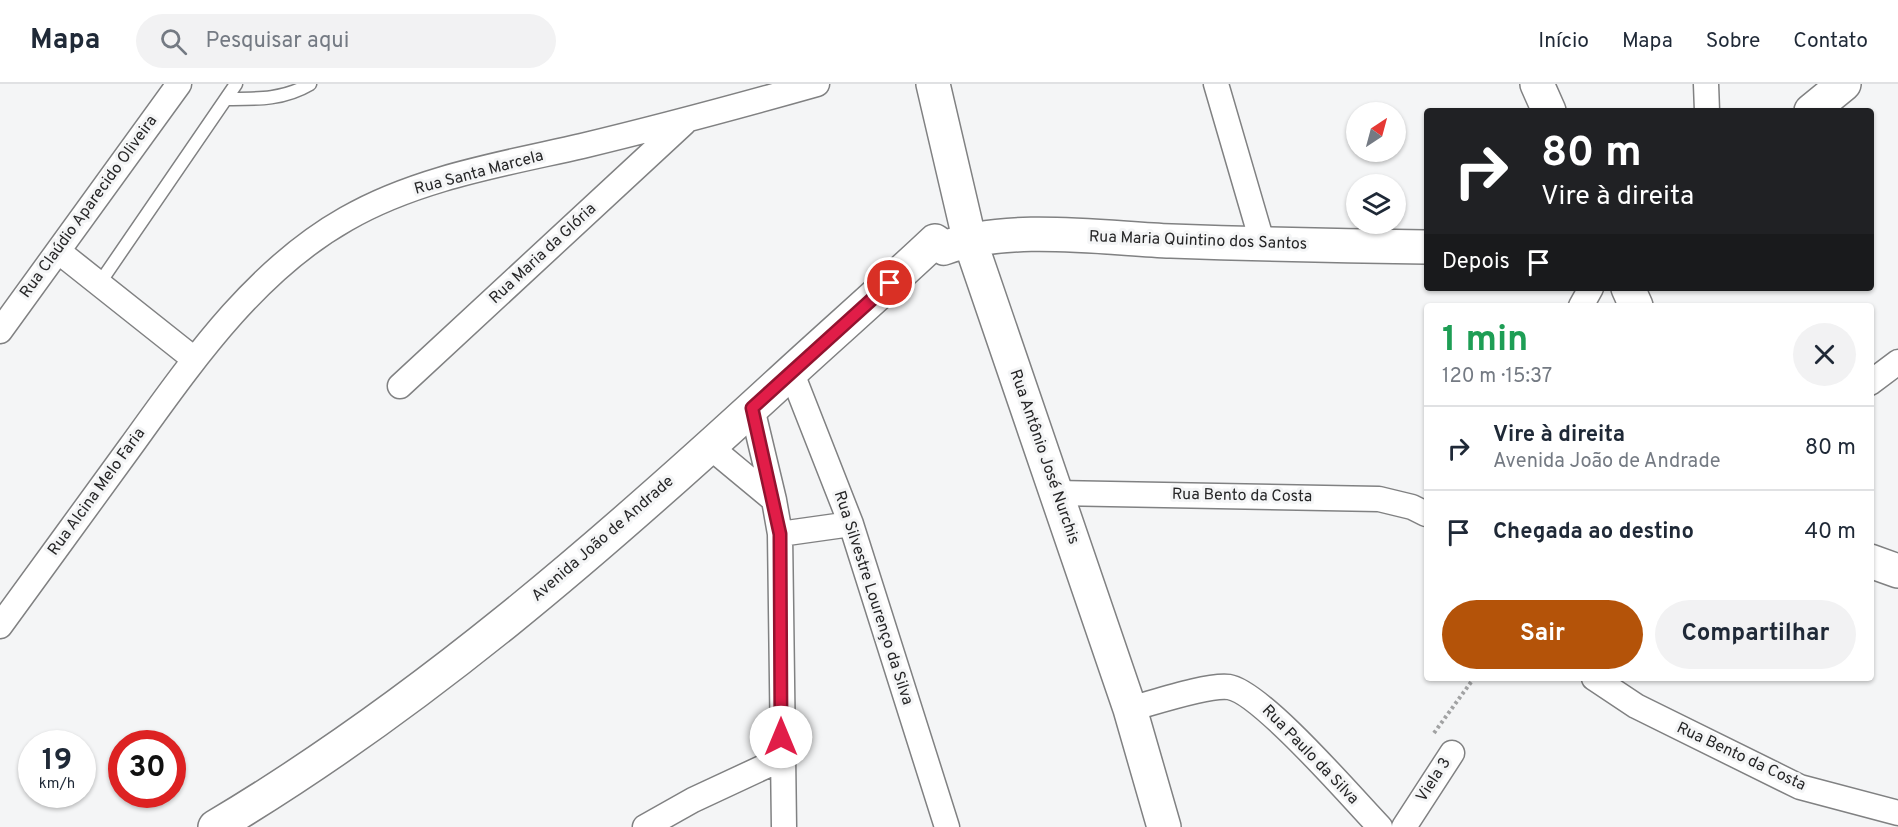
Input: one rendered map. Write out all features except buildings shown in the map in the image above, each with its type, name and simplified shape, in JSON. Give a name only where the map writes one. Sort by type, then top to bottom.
[{"type":"main road","name":"Rua Antônio José Nurchis","points":[[933,84],[969,238],[1130,709],[1164,827]]},
{"type":"main road","points":[[1537,84],[1548,108]]},
{"type":"main road","points":[[1815,108],[1844,84]]},
{"type":"main road","name":"Rua Maria Quintino dos Santos","points":[[969,238],[1031,235],[1263,245],[1424,247]]},
{"type":"main road","name":"Avenida João de Andrade","points":[[215,827],[337,750],[535,598],[710,446],[935,241],[944,248],[969,238]]},
{"type":"main road","points":[[1874,562],[1898,571]]},
{"type":"street","name":"Rua Claúdio Aparecido Oliveira","points":[[0,330],[179,84]]},
{"type":"street","name":"Rua Santa Marcela","points":[[194,359],[241,305],[308,245],[345,219],[382,201],[449,178],[686,122],[817,84]]},
{"type":"street","points":[[1216,84],[1263,245]]},
{"type":"street","points":[[1706,84],[1707,108]]},
{"type":"street","name":"Rua Maria da Glória","points":[[400,386],[686,122]]},
{"type":"street","points":[[58,251],[194,359]]},
{"type":"street","name":"Rua Alcina Melo Faria","points":[[0,626],[194,359]]},
{"type":"street","points":[[1874,380],[1898,362]]},
{"type":"street","name":"Rua Silvestre Lourenço da Silva","points":[[791,371],[851,525],[947,827]]},
{"type":"street","points":[[752,408],[780,534],[781,759],[784,827]]},
{"type":"street","points":[[710,446],[774,500]]},
{"type":"street","name":"Rua Bento da Costa","points":[[1056,493],[1379,499],[1412,507],[1424,513]]},
{"type":"street","points":[[780,534],[851,525]]},
{"type":"street","name":"Rua Bento da Costa","points":[[1598,681],[1636,706],[1800,787],[1898,813]]},
{"type":"street","name":"Rua Paulo da Silva","points":[[1130,709],[1218,687],[1238,690],[1264,707],[1380,827]]},
{"type":"street","name":"Viela 3","points":[[1404,827],[1452,753]]},
{"type":"street","points":[[645,827],[781,759]]},
{"type":"lane","points":[[99,284],[236,84]]},
{"type":"lane","points":[[225,99],[276,98],[290,95],[310,84]]},
{"type":"path","name":"Viela 3","points":[[1452,753],[1434,733],[1472,681]]},
{"type":"route","points":[[781,737],[780,534],[752,408],[890,283]]}]
